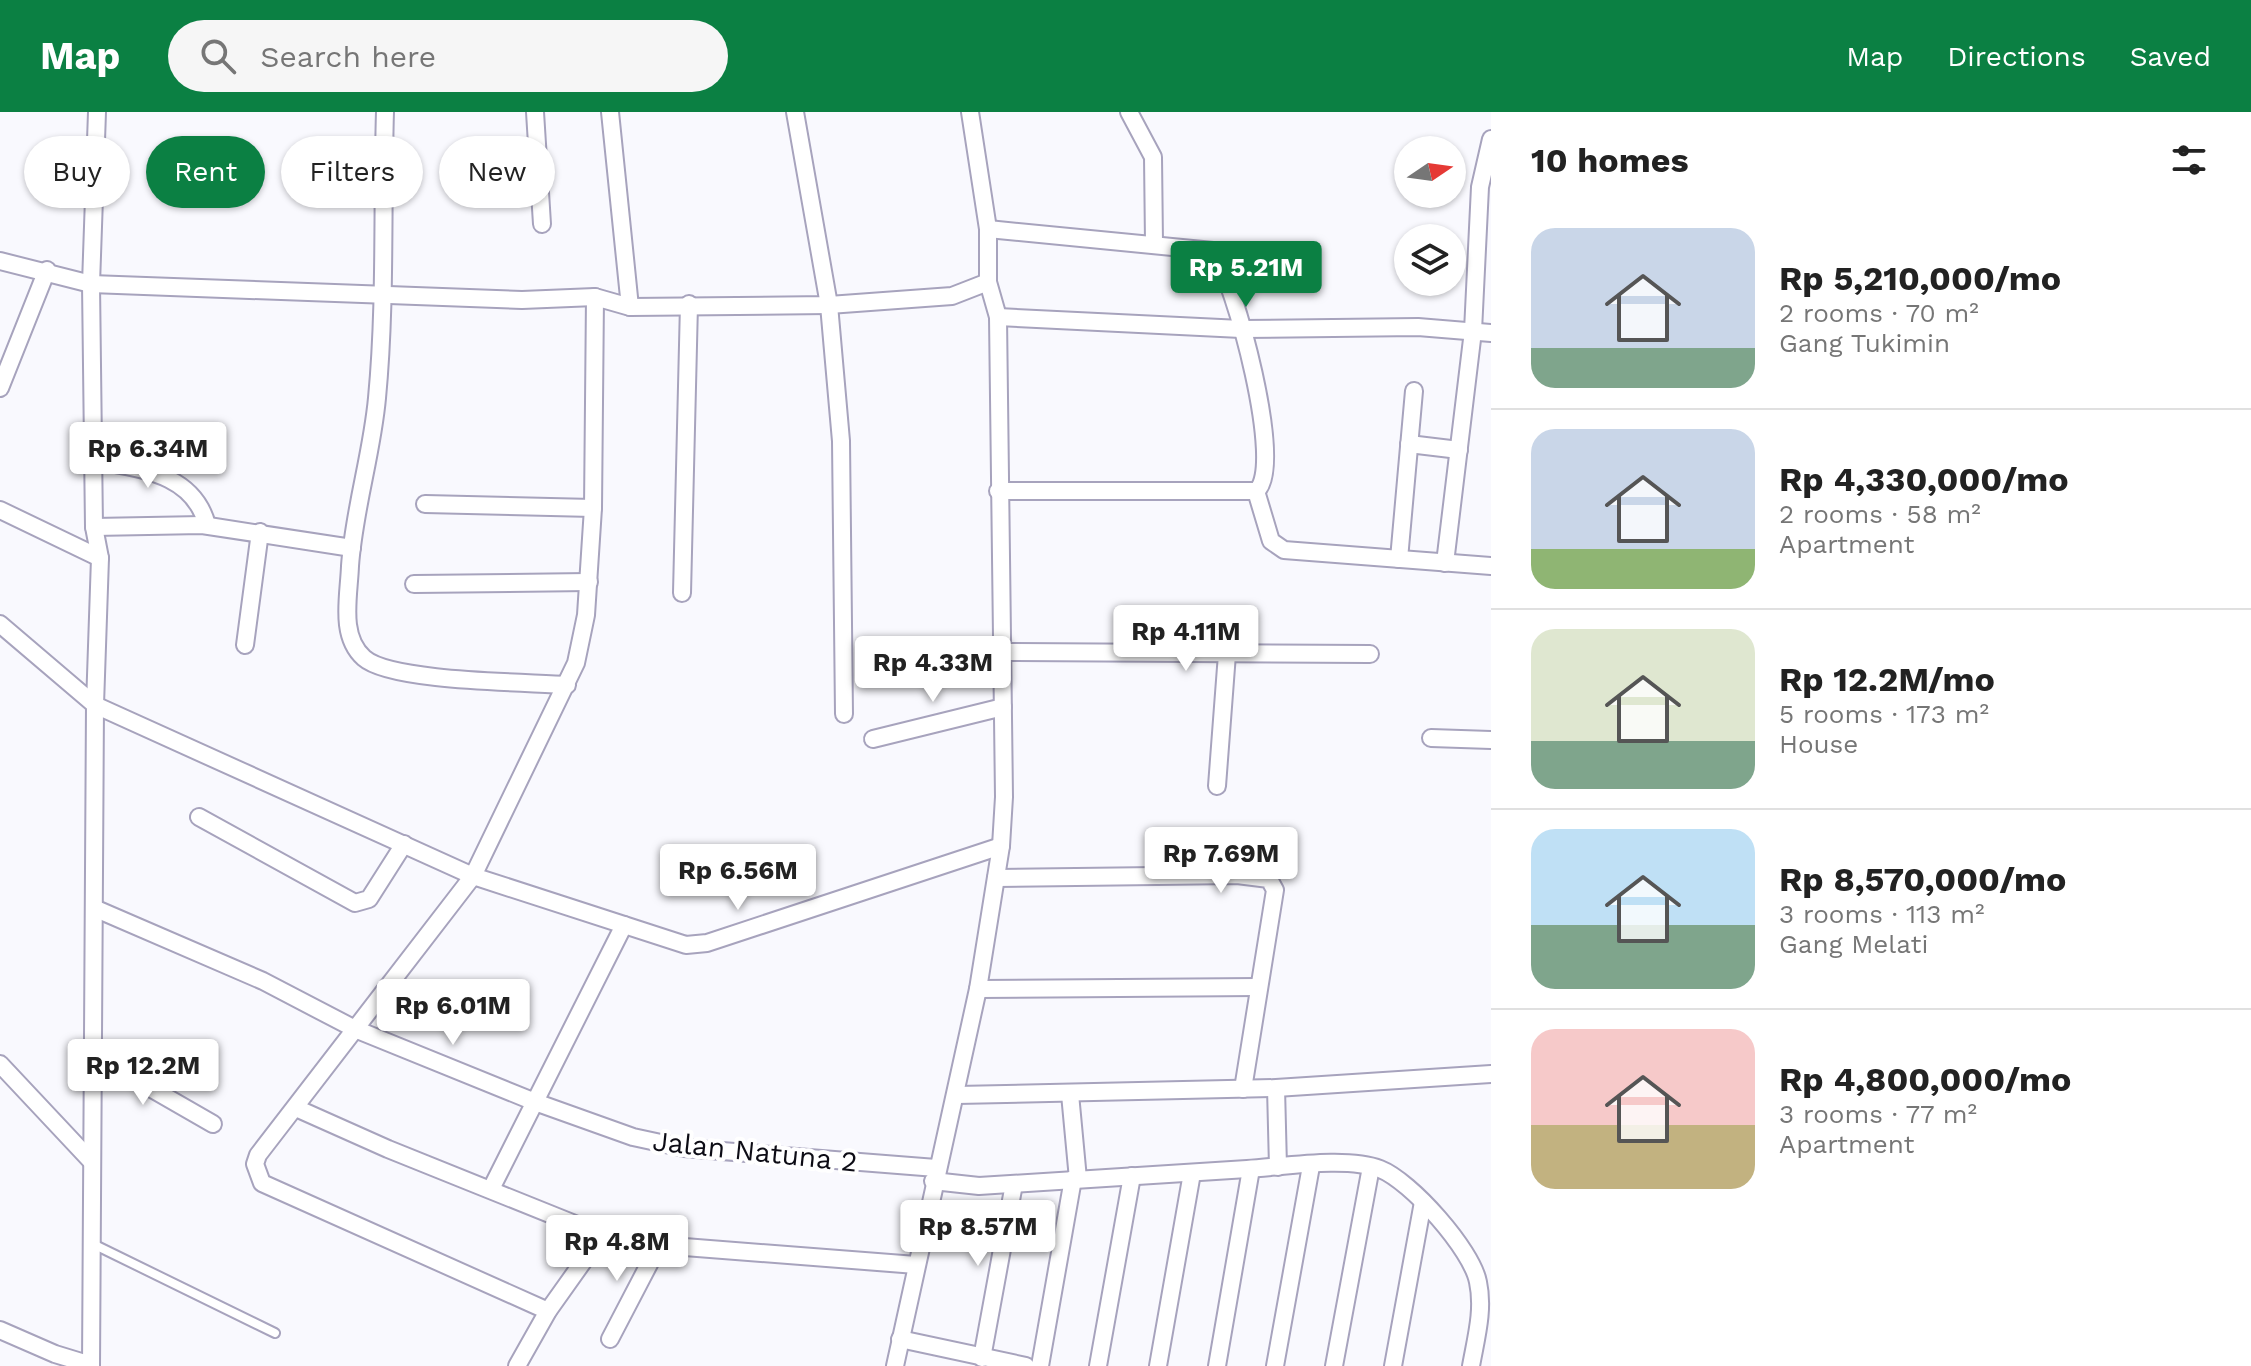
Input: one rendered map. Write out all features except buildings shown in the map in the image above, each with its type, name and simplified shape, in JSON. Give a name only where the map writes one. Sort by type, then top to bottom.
[{"type":"street","points":[[0,1330],[55,1354],[91,1365],[95,705],[100,558],[94,527],[91,284],[97,112]]},
{"type":"street","points":[[385,112],[377,399],[352,548],[348,629],[357,651],[371,663],[396,672],[567,685]]},
{"type":"street","points":[[535,112],[542,224]]},
{"type":"street","points":[[610,112],[630,307]]},
{"type":"street","points":[[795,112],[829,305],[841,441],[844,714]]},
{"type":"street","points":[[895,1366],[935,1175],[957,1095],[1001,846],[1003,707],[998,317],[988,282],[988,229],[970,112]]},
{"type":"street","points":[[1129,112],[1153,157],[1154,243]]},
{"type":"street","points":[[1445,563],[1473,331],[1484,275],[1481,178],[1491,139]]},
{"type":"street","points":[[988,229],[1213,251],[1241,329],[1264,425],[1264,480],[1256,491]]},
{"type":"street","points":[[0,261],[47,270],[91,284],[522,300],[595,297],[630,307],[689,304],[829,305],[952,296],[988,282]]},
{"type":"street","points":[[0,388],[47,270]]},
{"type":"street","points":[[548,1311],[262,1183],[255,1168],[258,1155],[473,876],[567,685],[581,639],[589,582],[593,508],[595,297]]},
{"type":"street","points":[[682,593],[689,304]]},
{"type":"street","points":[[998,317],[1241,329],[1418,327],[1491,333]]},
{"type":"street","points":[[1399,559],[1414,391]]},
{"type":"street","points":[[1409,444],[1459,450]]},
{"type":"street","points":[[94,460],[159,472],[202,509],[207,525]]},
{"type":"street","points":[[998,491],[1256,491]]},
{"type":"street","points":[[1256,491],[1275,547],[1491,566]]},
{"type":"street","points":[[425,504],[593,508]]},
{"type":"street","points":[[0,510],[100,558]]},
{"type":"street","points":[[94,527],[207,525],[352,548]]},
{"type":"street","points":[[245,645],[260,532]]},
{"type":"street","points":[[414,584],[589,582]]},
{"type":"street","points":[[0,624],[95,705],[473,876],[686,945],[707,943],[1001,846]]},
{"type":"street","points":[[1001,652],[1370,654]]},
{"type":"street","points":[[1217,786],[1227,654]]},
{"type":"street","points":[[873,739],[1003,707]]},
{"type":"street","points":[[1431,738],[1491,740]]},
{"type":"street","points":[[199,817],[355,903],[369,899],[404,844]]},
{"type":"street","points":[[996,878],[1266,876],[1275,890],[1243,1089]]},
{"type":"street","name":"Jalan Natuna 2","points":[[94,908],[263,981],[355,1029],[535,1102],[660,1145],[935,1175],[979,1186],[1278,1167],[1371,1167]]},
{"type":"street","points":[[491,1189],[624,925]]},
{"type":"street","points":[[978,989],[1258,987]]},
{"type":"street","points":[[93,1055],[213,1124]]},
{"type":"street","points":[[0,1064],[92,1162]]},
{"type":"street","points":[[957,1095],[1276,1088],[1491,1074]]},
{"type":"street","points":[[1276,1088],[1278,1167]]},
{"type":"street","points":[[1040,1366],[1075,1179],[1070,1094]]},
{"type":"street","points":[[296,1108],[602,1235],[659,1245],[916,1265]]},
{"type":"street","points":[[1275,1366],[1311,1166]]},
{"type":"street","points":[[1334,1366],[1371,1167],[1388,1173],[1423,1202],[1476,1275],[1481,1308],[1471,1366]]},
{"type":"street","points":[[1217,1366],[1251,1169]]},
{"type":"street","points":[[1158,1366],[1192,1173]]},
{"type":"street","points":[[1098,1366],[1132,1176]]},
{"type":"street","points":[[982,1358],[1014,1184]]},
{"type":"street","points":[[1393,1366],[1423,1202]]},
{"type":"street","points":[[517,1366],[548,1311],[602,1235]]},
{"type":"street","points":[[610,1339],[659,1245]]},
{"type":"street","points":[[900,1339],[1026,1366]]},
{"type":"lane","points":[[92,1244],[275,1333]]}]
